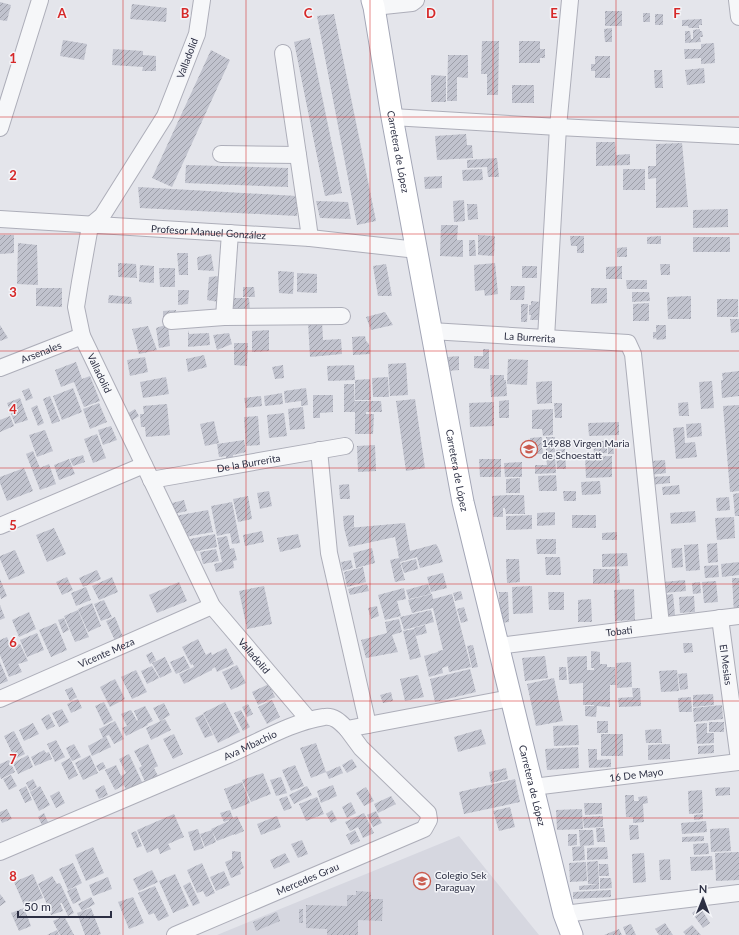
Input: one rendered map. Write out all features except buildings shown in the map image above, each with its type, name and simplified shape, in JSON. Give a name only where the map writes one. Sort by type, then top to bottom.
[{"type":"main road","name":"Carretera de López","points":[[373,4],[430,331],[463,502],[564,914],[572,935]]},
{"type":"street","points":[[0,128],[40,0]]},
{"type":"street","name":"Valladolid","points":[[202,0],[197,34],[165,116],[102,216],[90,226],[76,307],[82,336],[212,606],[309,720]]},
{"type":"street","points":[[373,4],[412,3],[416,0]]},
{"type":"street","points":[[546,338],[558,127],[570,0]]},
{"type":"street","points":[[737,0],[739,17]]},
{"type":"street","points":[[283,53],[310,238]]},
{"type":"street","points":[[392,117],[739,136]]},
{"type":"street","points":[[221,154],[298,155]]},
{"type":"street","name":"Profesor Manuel González","points":[[0,219],[90,226],[310,238],[417,250]]},
{"type":"street","points":[[224,318],[230,233]]},
{"type":"street","points":[[171,321],[224,318],[342,316]]},
{"type":"street","name":"La Burrerita","points":[[430,331],[628,343],[633,354],[661,625]]},
{"type":"street","name":"Arsenales","points":[[0,368],[82,336]]},
{"type":"street","name":"De la Burrerita","points":[[151,480],[345,446]]},
{"type":"street","points":[[320,450],[330,553],[368,725]]},
{"type":"street","points":[[0,526],[144,465]]},
{"type":"street","name":"Vicente Meza","points":[[0,699],[212,606]]},
{"type":"street","name":"Tobati","points":[[498,646],[739,616]]},
{"type":"street","name":"El Mesias","points":[[720,618],[739,761]]},
{"type":"street","points":[[347,729],[510,698]]},
{"type":"street","name":"Ava Mbachio","points":[[0,852],[233,753],[283,730],[309,720],[326,716],[340,722],[361,748],[428,812]]},
{"type":"street","name":"16 De Mayo","points":[[533,787],[739,761]]},
{"type":"street","name":"Mercedes Grau","points":[[175,935],[424,829],[429,820],[428,812]]},
{"type":"street","points":[[564,914],[739,893]]},
{"type":"shaded area","name":"Colegio Sek Paraguay","points":[[459,836],[539,935],[217,935]]},
{"type":"place","name":"14988 Virgen Maria de Schoestatt","points":[[529,449]]},
{"type":"place","name":"Colegio Sek Paraguay","points":[[422,881]]}]
